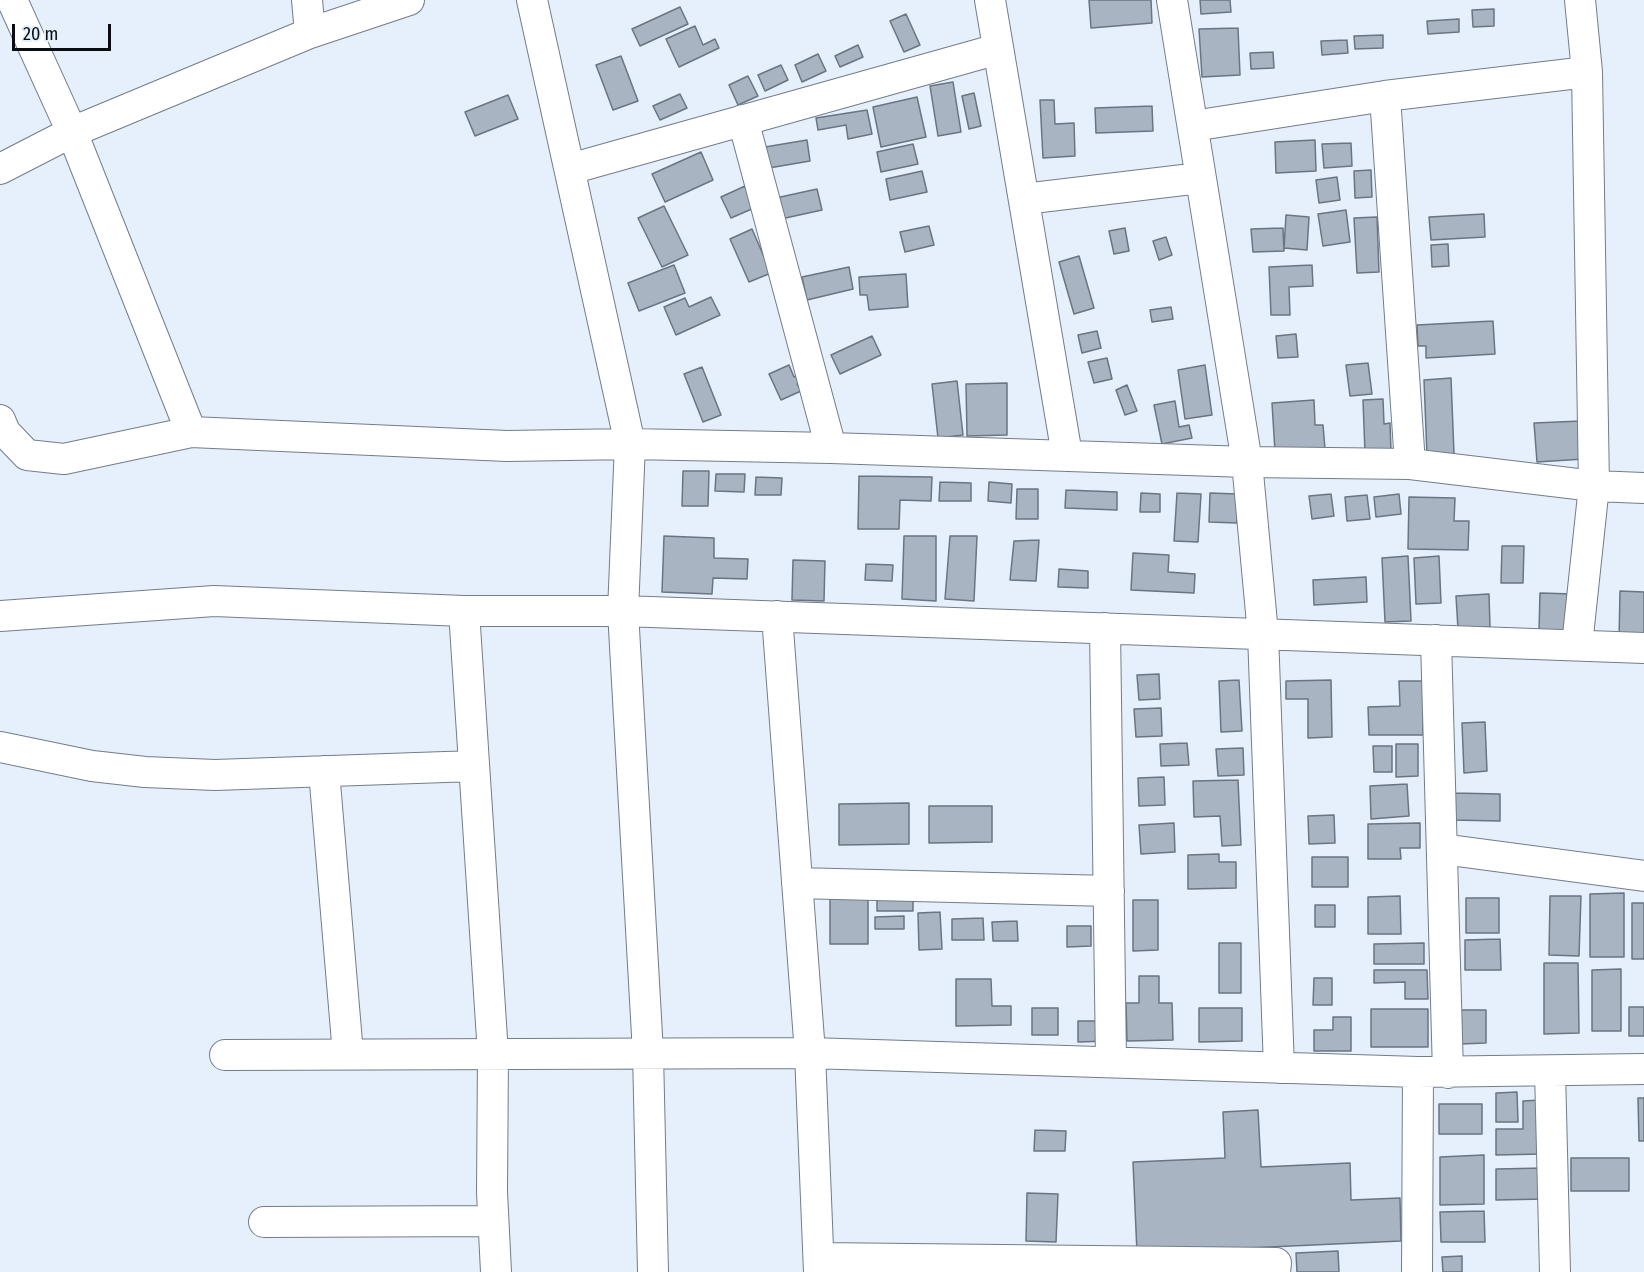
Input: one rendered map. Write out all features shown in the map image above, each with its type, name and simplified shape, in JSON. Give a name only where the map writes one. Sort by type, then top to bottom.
[{"type":"street","points":[[12,0],[72,132],[191,432]]},
{"type":"street","points":[[308,0],[310,33]]},
{"type":"street","points":[[0,169],[72,132],[310,33],[409,0]]},
{"type":"street","points":[[532,0],[630,444],[623,611],[648,1053],[652,1272]]},
{"type":"street","points":[[990,0],[1067,455]]},
{"type":"street","points":[[1172,0],[1247,462],[1263,634],[1279,1068]]},
{"type":"street","points":[[1577,645],[1594,486],[1587,72],[1580,0]]},
{"type":"street","points":[[570,169],[998,49]]},
{"type":"street","points":[[1192,126],[1385,96],[1587,72]]},
{"type":"street","points":[[1385,96],[1410,464]]},
{"type":"street","points":[[743,120],[831,448]]},
{"type":"street","points":[[1024,199],[1200,178]]},
{"type":"street","points":[[0,420],[5,432],[27,454],[64,459],[191,432],[507,446],[630,444],[831,448],[1247,462],[1410,464],[1594,486],[1644,488]]},
{"type":"street","points":[[0,616],[214,602],[464,611],[623,611],[1644,648]]},
{"type":"street","points":[[464,611],[493,1054],[493,1221],[496,1272]]},
{"type":"street","points":[[777,616],[810,1053],[819,1265],[1276,1263],[1275,1272]]},
{"type":"street","points":[[1105,628],[1111,1062]]},
{"type":"street","points":[[1436,640],[1448,1073]]},
{"type":"street","points":[[0,747],[92,766],[145,772],[215,775],[474,765]]},
{"type":"street","points":[[324,771],[348,1054]]},
{"type":"street","points":[[1442,849],[1644,876]]},
{"type":"street","points":[[797,883],[1109,891]]},
{"type":"street","points":[[225,1054],[810,1053],[1448,1073],[1644,1069]]},
{"type":"street","points":[[1550,1071],[1555,1272]]},
{"type":"street","points":[[1417,1272],[1418,1072]]},
{"type":"street","points":[[264,1222],[493,1221]]},
{"type":"building","points":[[1089,0],[1151,0],[1152,23],[1091,28]]},
{"type":"building","points":[[1200,0],[1230,0],[1231,12],[1201,14]]},
{"type":"building","points":[[680,7],[688,24],[640,46],[632,29]]},
{"type":"building","points":[[1494,9],[1494,26],[1473,27],[1472,10]]},
{"type":"building","points":[[906,14],[920,45],[904,52],[890,21]]},
{"type":"building","points":[[1459,19],[1459,32],[1428,34],[1427,21]]},
{"type":"building","points":[[695,26],[703,45],[715,39],[719,48],[679,67],[666,39]]},
{"type":"building","points":[[1238,28],[1240,75],[1202,77],[1199,29]]},
{"type":"building","points":[[1383,35],[1383,48],[1355,49],[1354,36]]},
{"type":"building","points":[[1347,40],[1348,53],[1322,55],[1321,41]]},
{"type":"building","points":[[858,45],[863,57],[840,67],[835,56]]},
{"type":"building","points":[[1273,52],[1274,68],[1251,69],[1250,53]]},
{"type":"building","points":[[818,54],[826,71],[802,82],[795,65]]},
{"type":"building","points":[[621,56],[638,101],[613,110],[596,65]]},
{"type":"building","points":[[781,65],[788,80],[765,91],[758,75]]},
{"type":"building","points":[[748,76],[758,96],[738,105],[729,85]]},
{"type":"building","points":[[953,82],[961,132],[938,136],[930,86]]},
{"type":"building","points":[[974,93],[981,126],[969,129],[962,96]]},
{"type":"building","points":[[680,94],[687,108],[660,120],[653,106]]},
{"type":"building","points":[[508,95],[518,119],[475,136],[465,112]]},
{"type":"building","points":[[917,97],[926,137],[881,147],[873,107]]},
{"type":"building","points":[[1040,100],[1054,100],[1055,124],[1074,123],[1075,156],[1043,158]]},
{"type":"building","points":[[1152,106],[1153,131],[1096,133],[1095,108]]},
{"type":"building","points":[[867,110],[872,134],[848,139],[846,125],[818,130],[816,118]]},
{"type":"building","points":[[807,140],[810,161],[763,169],[759,148]]},
{"type":"building","points":[[1315,140],[1316,171],[1276,173],[1275,142]]},
{"type":"building","points":[[1351,143],[1352,166],[1324,168],[1322,144]]},
{"type":"building","points":[[913,144],[918,164],[881,172],[877,152]]},
{"type":"building","points":[[701,152],[713,180],[665,202],[652,174]]},
{"type":"building","points":[[1371,170],[1372,197],[1355,198],[1354,171]]},
{"type":"building","points":[[922,171],[927,192],[890,200],[886,179]]},
{"type":"building","points":[[1337,177],[1340,200],[1319,203],[1316,180]]},
{"type":"building","points":[[745,186],[754,208],[731,218],[721,197]]},
{"type":"building","points":[[817,189],[822,210],[781,219],[776,198]]},
{"type":"building","points":[[664,206],[688,255],[662,267],[638,218]]},
{"type":"building","points":[[1346,210],[1350,242],[1323,246],[1318,214]]},
{"type":"building","points":[[1484,214],[1485,237],[1431,240],[1429,217]]},
{"type":"building","points":[[1286,215],[1309,217],[1307,250],[1284,248]]},
{"type":"building","points":[[1377,217],[1379,272],[1357,273],[1354,218]]},
{"type":"building","points":[[929,226],[934,245],[905,252],[900,232]]},
{"type":"building","points":[[1125,228],[1129,251],[1114,254],[1109,231]]},
{"type":"building","points":[[1283,228],[1284,251],[1253,252],[1251,229]]},
{"type":"building","points":[[752,229],[771,273],[749,282],[730,239]]},
{"type":"building","points":[[1166,237],[1172,255],[1159,260],[1153,241]]},
{"type":"building","points":[[1448,244],[1449,266],[1432,267],[1431,245]]},
{"type":"building","points":[[1079,256],[1094,308],[1074,314],[1059,262]]},
{"type":"building","points":[[674,265],[685,293],[639,311],[628,283]]},
{"type":"building","points":[[1312,265],[1313,286],[1289,287],[1290,315],[1271,315],[1269,267]]},
{"type":"building","points":[[849,267],[853,289],[807,300],[802,277]]},
{"type":"building","points":[[906,274],[908,307],[869,310],[867,295],[860,295],[859,277]]},
{"type":"building","points":[[711,297],[720,315],[676,335],[664,307],[685,298],[689,307]]},
{"type":"building","points":[[1171,307],[1173,319],[1152,322],[1150,310]]},
{"type":"building","points":[[1493,321],[1495,354],[1426,358],[1426,346],[1418,346],[1417,325]]},
{"type":"building","points":[[1097,331],[1101,348],[1082,353],[1078,335]]},
{"type":"building","points":[[1296,334],[1298,357],[1278,358],[1276,336]]},
{"type":"building","points":[[872,336],[881,355],[840,374],[831,355]]},
{"type":"building","points":[[1107,358],[1112,379],[1094,383],[1088,362]]},
{"type":"building","points":[[1368,363],[1372,394],[1350,396],[1346,365]]},
{"type":"building","points":[[789,365],[794,377],[798,375],[801,382],[797,384],[801,391],[781,400],[769,374]]},
{"type":"building","points":[[1205,365],[1212,415],[1185,419],[1178,370]]},
{"type":"building","points":[[702,367],[721,415],[703,422],[684,374]]},
{"type":"building","points":[[1451,378],[1454,454],[1427,455],[1424,380]]},
{"type":"building","points":[[957,381],[963,435],[938,438],[932,384]]},
{"type":"building","points":[[1007,383],[1007,435],[967,436],[966,384]]},
{"type":"building","points":[[1127,385],[1137,411],[1125,415],[1116,390]]},
{"type":"building","points":[[1383,399],[1384,424],[1390,423],[1391,451],[1365,453],[1363,400]]},
{"type":"building","points":[[1314,400],[1315,425],[1323,425],[1325,449],[1275,452],[1272,403]]},
{"type":"building","points":[[1175,401],[1179,427],[1189,425],[1192,438],[1162,444],[1154,405]]},
{"type":"building","points":[[1582,421],[1584,459],[1537,462],[1534,423]]},
{"type":"building","points":[[683,471],[709,471],[708,506],[682,506]]},
{"type":"building","points":[[716,474],[745,474],[744,492],[715,491]]},
{"type":"building","points":[[859,476],[932,477],[931,501],[900,500],[899,529],[858,529]]},
{"type":"building","points":[[756,477],[782,478],[781,495],[755,495]]},
{"type":"building","points":[[940,482],[971,483],[971,501],[939,501]]},
{"type":"building","points":[[989,482],[1012,484],[1011,503],[988,501]]},
{"type":"building","points":[[1017,489],[1038,489],[1038,519],[1016,519]]},
{"type":"building","points":[[1066,490],[1117,492],[1117,510],[1065,508]]},
{"type":"building","points":[[1141,493],[1160,494],[1160,512],[1140,512]]},
{"type":"building","points":[[1177,493],[1201,494],[1198,542],[1174,541]]},
{"type":"building","points":[[1210,493],[1238,494],[1237,523],[1209,522]]},
{"type":"building","points":[[1331,494],[1334,516],[1312,519],[1309,496]]},
{"type":"building","points":[[1399,494],[1401,514],[1376,517],[1374,497]]},
{"type":"building","points":[[1367,495],[1370,519],[1347,521],[1345,497]]},
{"type":"building","points":[[1409,497],[1455,498],[1454,521],[1469,521],[1468,550],[1408,549]]},
{"type":"building","points":[[664,536],[714,538],[714,558],[748,559],[747,579],[713,578],[712,594],[662,592]]},
{"type":"building","points":[[904,536],[936,536],[936,601],[902,599]]},
{"type":"building","points":[[950,536],[977,536],[974,601],[945,599]]},
{"type":"building","points":[[1039,540],[1036,581],[1010,580],[1014,541]]},
{"type":"building","points":[[1502,546],[1524,546],[1523,583],[1501,583]]},
{"type":"building","points":[[1133,553],[1169,555],[1168,572],[1195,574],[1194,593],[1131,590]]},
{"type":"building","points":[[1408,556],[1411,621],[1385,622],[1382,558]]},
{"type":"building","points":[[1439,556],[1441,603],[1416,604],[1414,558]]},
{"type":"building","points":[[793,560],[825,561],[824,601],[792,600]]},
{"type":"building","points":[[866,564],[893,565],[892,581],[865,580]]},
{"type":"building","points":[[1059,569],[1088,571],[1088,588],[1058,587]]},
{"type":"building","points":[[1366,577],[1367,602],[1314,605],[1313,580]]},
{"type":"building","points":[[1620,591],[1644,592],[1644,640],[1619,640]]},
{"type":"building","points":[[1540,593],[1573,594],[1572,631],[1539,631]]},
{"type":"building","points":[[1489,594],[1490,627],[1458,629],[1456,596]]},
{"type":"building","points":[[1159,674],[1160,699],[1139,700],[1137,675]]},
{"type":"building","points":[[1239,680],[1242,731],[1221,732],[1219,681]]},
{"type":"building","points":[[1331,680],[1332,737],[1308,738],[1308,699],[1286,699],[1286,681]]},
{"type":"building","points":[[1399,681],[1423,681],[1423,735],[1369,735],[1368,707],[1400,706]]},
{"type":"building","points":[[1161,708],[1162,736],[1136,737],[1134,709]]},
{"type":"building","points":[[1485,722],[1487,771],[1464,773],[1462,723]]},
{"type":"building","points":[[1187,743],[1189,765],[1161,766],[1160,744]]},
{"type":"building","points":[[1396,744],[1418,744],[1418,776],[1396,777]]},
{"type":"building","points":[[1373,746],[1392,746],[1392,772],[1374,772]]},
{"type":"building","points":[[1243,748],[1244,775],[1218,776],[1216,749]]},
{"type":"building","points":[[1164,777],[1165,805],[1139,806],[1138,778]]},
{"type":"building","points":[[1238,780],[1241,845],[1222,846],[1220,816],[1194,817],[1193,781]]},
{"type":"building","points":[[1407,784],[1409,816],[1371,819],[1370,786]]},
{"type":"building","points":[[1453,793],[1500,794],[1500,821],[1452,820]]},
{"type":"building","points":[[909,803],[909,844],[839,845],[839,804]]},
{"type":"building","points":[[929,806],[992,806],[992,842],[929,843]]},
{"type":"building","points":[[1334,815],[1335,843],[1309,844],[1308,816]]},
{"type":"building","points":[[1174,823],[1175,852],[1141,854],[1139,825]]},
{"type":"building","points":[[1420,823],[1420,848],[1400,848],[1401,859],[1368,859],[1368,824]]},
{"type":"building","points":[[1219,854],[1219,862],[1236,862],[1236,888],[1188,889],[1188,855]]},
{"type":"building","points":[[1312,857],[1348,857],[1348,887],[1312,887]]},
{"type":"building","points":[[1624,893],[1624,957],[1590,957],[1590,894]]},
{"type":"building","points":[[868,895],[868,944],[830,944],[830,896]]},
{"type":"building","points":[[1400,896],[1401,934],[1368,934],[1368,897]]},
{"type":"building","points":[[1550,896],[1581,896],[1579,956],[1549,955]]},
{"type":"building","points":[[877,898],[913,898],[913,911],[877,911]]},
{"type":"building","points":[[1466,898],[1499,898],[1499,933],[1466,933]]},
{"type":"building","points":[[1133,900],[1158,900],[1158,950],[1133,951]]},
{"type":"building","points":[[1632,903],[1644,903],[1644,959],[1632,959]]},
{"type":"building","points":[[1315,905],[1335,905],[1335,927],[1315,927]]},
{"type":"building","points":[[940,912],[942,949],[919,950],[918,913]]},
{"type":"building","points":[[904,916],[904,929],[875,929],[875,917]]},
{"type":"building","points":[[983,918],[984,940],[952,940],[952,919]]},
{"type":"building","points":[[1017,921],[1018,941],[993,941],[992,922]]},
{"type":"building","points":[[1067,926],[1091,926],[1091,946],[1067,947]]},
{"type":"building","points":[[1500,939],[1501,970],[1465,970],[1465,940]]},
{"type":"building","points":[[1219,943],[1241,943],[1241,993],[1219,993]]},
{"type":"building","points":[[1424,943],[1424,964],[1374,964],[1374,944]]},
{"type":"building","points":[[1544,963],[1578,963],[1579,1033],[1544,1034]]},
{"type":"building","points":[[1621,969],[1621,1031],[1592,1031],[1592,970]]},
{"type":"building","points":[[1374,970],[1427,970],[1428,999],[1405,999],[1405,982],[1374,983]]},
{"type":"building","points":[[1139,976],[1159,976],[1159,1003],[1172,1003],[1173,1040],[1127,1041],[1126,1003],[1139,1003]]},
{"type":"building","points":[[1314,978],[1332,978],[1332,1005],[1313,1005]]},
{"type":"building","points":[[956,979],[991,979],[992,1006],[1011,1006],[1011,1025],[956,1026]]},
{"type":"building","points":[[1629,1007],[1644,1007],[1644,1036],[1629,1036]]},
{"type":"building","points":[[1032,1008],[1058,1008],[1058,1035],[1032,1035]]},
{"type":"building","points":[[1199,1008],[1242,1008],[1242,1041],[1199,1042]]},
{"type":"building","points":[[1371,1009],[1428,1009],[1428,1047],[1371,1047]]},
{"type":"building","points":[[1460,1010],[1486,1010],[1486,1043],[1460,1044]]},
{"type":"building","points":[[1333,1017],[1351,1017],[1351,1051],[1314,1051],[1314,1030],[1333,1030]]},
{"type":"building","points":[[1078,1021],[1108,1021],[1108,1041],[1078,1042]]},
{"type":"building","points":[[1517,1092],[1518,1122],[1496,1122],[1496,1093]]},
{"type":"building","points":[[1638,1098],[1644,1098],[1644,1141],[1639,1141]]},
{"type":"building","points":[[1541,1100],[1542,1154],[1496,1155],[1496,1129],[1523,1129],[1523,1101]]},
{"type":"building","points":[[1439,1104],[1482,1104],[1482,1134],[1439,1134]]},
{"type":"building","points":[[1258,1110],[1261,1167],[1350,1163],[1351,1200],[1400,1198],[1401,1241],[1137,1253],[1133,1162],[1225,1158],[1223,1112]]},
{"type":"building","points":[[1035,1130],[1066,1131],[1065,1151],[1034,1151]]},
{"type":"building","points":[[1484,1155],[1484,1204],[1440,1205],[1440,1157]]},
{"type":"building","points":[[1571,1158],[1629,1158],[1629,1191],[1571,1191]]},
{"type":"building","points":[[1545,1168],[1545,1199],[1496,1200],[1496,1169]]},
{"type":"building","points":[[1027,1193],[1058,1194],[1056,1242],[1026,1241]]},
{"type":"building","points":[[1484,1211],[1485,1242],[1441,1242],[1440,1212]]},
{"type":"building","points":[[1338,1251],[1339,1272],[1297,1272],[1296,1253]]},
{"type":"building","points":[[1462,1256],[1462,1272],[1443,1272],[1442,1257]]}]
